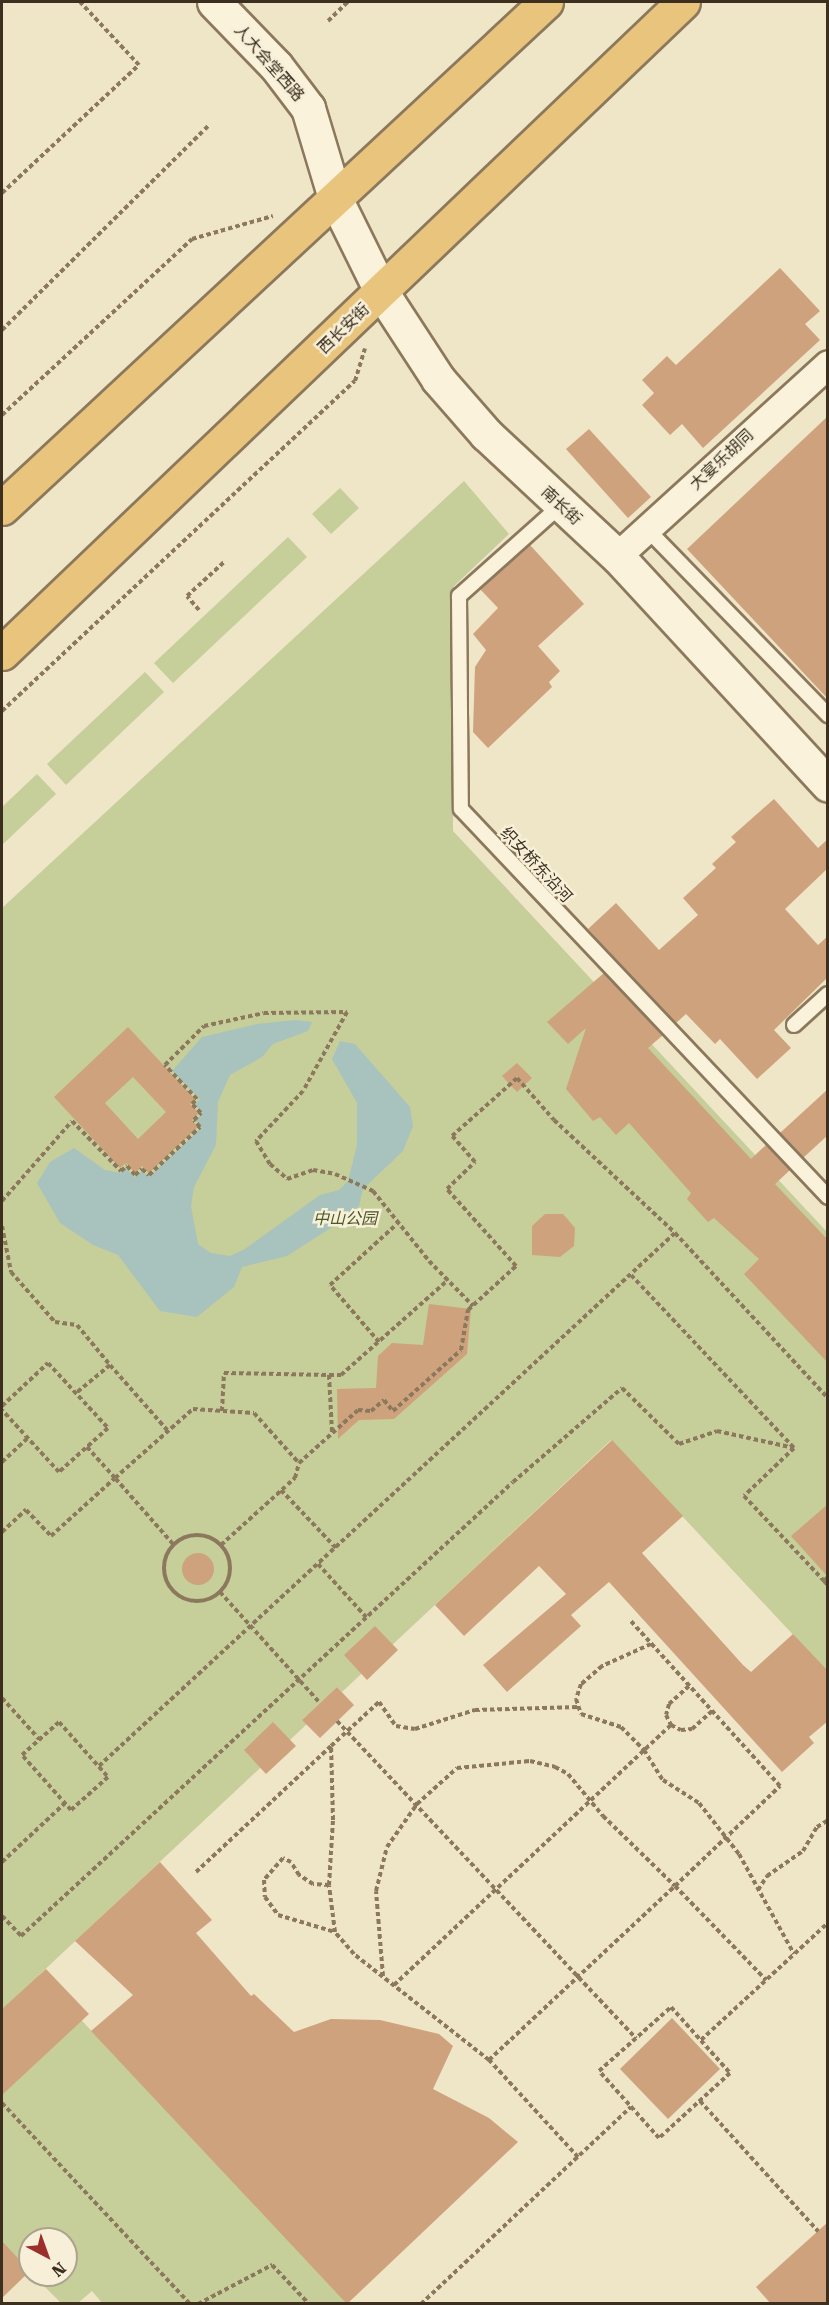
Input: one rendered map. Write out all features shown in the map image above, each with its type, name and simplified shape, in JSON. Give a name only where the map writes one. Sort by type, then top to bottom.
[{"type":"highway","points":[[2,508],[546,2]]},
{"type":"highway","name":"西长安街","points":[[2,653],[683,2]]},
{"type":"street","name":"人大会堂西路","points":[[214,2],[276,66],[308,108],[335,198]]},
{"type":"street","name":"南长街","points":[[335,198],[381,293],[438,379],[486,434],[560,506],[617,556],[828,785]]},
{"type":"street","name":"大宴乐胡同","points":[[617,556],[828,364]]},
{"type":"lane","name":"织女桥东沿河","points":[[560,506],[459,596],[460,809],[828,1197]]},
{"type":"lane","points":[[647,529],[828,715]]},
{"type":"lane","points":[[794,1025],[828,994]]},
{"type":"path","points":[[2,193],[139,65],[80,2]]},
{"type":"path","points":[[328,21],[348,2]]},
{"type":"path","points":[[2,330],[208,126]]},
{"type":"path","points":[[2,415],[192,239],[280,214]]},
{"type":"path","points":[[2,711],[355,381],[368,337]]},
{"type":"path","points":[[199,610],[187,596],[224,562]]},
{"type":"path","points":[[2,1201],[72,1121],[121,1171],[127,1166],[135,1175],[142,1169],[148,1175],[200,1127],[194,1120],[201,1113],[192,1104],[197,1099],[165,1065],[204,1026],[264,1013],[346,1012],[303,1091],[256,1141],[270,1164],[287,1179],[313,1170],[335,1174],[373,1191],[398,1223],[473,1306]]},
{"type":"path","points":[[221,1545],[295,1478],[299,1463],[358,1410],[371,1411],[384,1400],[393,1411],[461,1350],[468,1310],[516,1266],[447,1189],[475,1162],[452,1136],[517,1077],[554,1120],[675,1233],[828,1398]]},
{"type":"path","points":[[379,1342],[330,1285],[398,1223]]},
{"type":"path","points":[[2,1226],[11,1272],[55,1322],[77,1325],[168,1431]]},
{"type":"path","points":[[99,1766],[675,1233]]},
{"type":"path","points":[[631,1275],[794,1448]]},
{"type":"path","points":[[222,1411],[224,1373],[341,1375],[448,1280]]},
{"type":"path","points":[[48,1363],[76,1393],[108,1428],[59,1472],[2,1408],[48,1363]]},
{"type":"path","points":[[76,1393],[110,1365]]},
{"type":"path","points":[[329,1375],[332,1434]]},
{"type":"path","points":[[2,1916],[21,1936],[299,1678],[622,1388],[679,1444],[717,1431],[794,1448]]},
{"type":"path","points":[[2,1532],[26,1510],[51,1536],[193,1409],[254,1413],[299,1463]]},
{"type":"path","points":[[2,1462],[28,1438]]},
{"type":"path","points":[[87,1447],[173,1544]]},
{"type":"path","points":[[794,1448],[744,1496],[826,1581]]},
{"type":"path","points":[[281,1490],[336,1548]]},
{"type":"path","points":[[192,1535],[213,1539],[221,1545],[227,1553],[230,1574],[220,1592],[211,1599],[188,1601],[169,1588],[163,1565],[173,1544],[192,1535]]},
{"type":"path","points":[[318,1564],[366,1617]]},
{"type":"path","points":[[220,1592],[321,1702]]},
{"type":"path","points":[[489,2060],[780,1786],[630,1620]]},
{"type":"path","points":[[651,1644],[602,1666],[581,1684],[576,1699],[581,1714],[621,1727],[644,1750],[663,1780],[699,1803],[726,1837],[794,1954]]},
{"type":"path","points":[[689,1686],[669,1704],[666,1715],[671,1725],[681,1730],[692,1729],[712,1711]]},
{"type":"path","points":[[2,1698],[39,1739]]},
{"type":"path","points":[[196,1872],[379,1702],[396,1726],[415,1729],[475,1710],[579,1707]]},
{"type":"path","points":[[337,1721],[580,1974],[636,2038]]},
{"type":"path","points":[[59,1722],[99,1766],[108,1777],[71,1810],[22,1755],[59,1722]]},
{"type":"path","points":[[394,1985],[671,1725]]},
{"type":"path","points":[[331,1746],[333,1820],[329,1885],[335,1932]]},
{"type":"path","points":[[383,1976],[376,1891],[387,1847],[417,1804],[457,1768],[530,1761],[568,1774],[590,1801],[766,1980]]},
{"type":"path","points":[[2,1862],[65,1803]]},
{"type":"path","points":[[758,1890],[767,1876],[803,1851],[817,1827],[828,1820]]},
{"type":"path","points":[[329,1885],[313,1884],[283,1857],[264,1880],[265,1897],[278,1915],[335,1932],[354,1954],[489,2060],[578,2157]]},
{"type":"path","points":[[701,2040],[828,1923]]},
{"type":"path","points":[[670,2007],[730,2073],[659,2138],[599,2071],[636,2038],[670,2007]]},
{"type":"path","points":[[700,2101],[818,2231]]},
{"type":"path","points":[[2,2103],[189,2304]]},
{"type":"path","points":[[421,2304],[631,2107]]},
{"type":"path","points":[[198,2304],[272,2265],[309,2304]]},
{"type":"green space","name":"中山公园","points":[[464,481],[509,534],[454,586],[453,831],[827,1232],[827,1671],[611,1440],[342,1692],[337,1687],[303,1719],[307,1724],[39,1975],[347,2303],[103,2304],[92,2291],[78,2303],[61,2303],[45,2287],[78,2287],[78,2227],[18,2227],[18,2259],[2,2241],[2,908]]},
{"type":"green space","points":[[340,488],[359,508],[331,534],[312,514]]},
{"type":"green space","points":[[288,537],[307,557],[173,683],[154,663]]},
{"type":"green space","points":[[145,672],[164,692],[66,785],[47,764]]},
{"type":"green space","points":[[37,774],[56,794],[2,845],[2,807]]},
{"type":"water","points":[[296,1020],[312,1022],[308,1031],[273,1044],[262,1057],[230,1075],[218,1102],[216,1145],[194,1187],[191,1206],[198,1244],[211,1253],[230,1256],[245,1249],[320,1195],[339,1190],[348,1181],[357,1145],[357,1103],[332,1059],[340,1041],[355,1044],[410,1107],[413,1126],[403,1151],[363,1189],[359,1206],[337,1224],[287,1256],[242,1267],[234,1287],[197,1317],[160,1311],[118,1255],[93,1245],[60,1223],[37,1183],[50,1162],[74,1148],[105,1170],[121,1173],[126,1169],[135,1177],[142,1171],[149,1177],[202,1127],[196,1121],[202,1113],[195,1105],[200,1099],[172,1071],[202,1037],[257,1024]]},
{"type":"building","points":[[780,268],[820,311],[805,324],[820,340],[703,448],[682,424],[670,435],[642,405],[654,393],[642,380],[667,356],[676,365]]},
{"type":"building","points":[[828,416],[828,699],[687,549]]},
{"type":"building","points":[[589,429],[651,497],[628,518],[566,449]]},
{"type":"building","points":[[530,545],[584,604],[538,646],[560,671],[549,682],[552,687],[488,748],[473,732],[475,667],[486,650],[473,634],[498,608],[480,589]]},
{"type":"building","points":[[774,799],[818,848],[828,839],[828,868],[785,909],[818,945],[828,936],[828,977],[774,1030],[791,1048],[757,1079],[720,1039],[715,1044],[686,1014],[676,1023],[588,929],[616,903],[659,950],[698,915],[683,898],[716,868],[712,864],[736,842],[731,837]]},
{"type":"building","points":[[604,973],[663,1035],[648,1048],[751,1159],[766,1145],[790,1170],[775,1184],[828,1240],[828,1363],[744,1274],[759,1259],[714,1218],[708,1222],[687,1199],[691,1193],[629,1123],[616,1135],[600,1117],[593,1121],[566,1089],[586,1028],[568,1044],[547,1022]]},
{"type":"building","points":[[128,1027],[195,1099],[190,1104],[199,1113],[192,1120],[198,1127],[149,1173],[142,1166],[135,1173],[126,1163],[120,1168],[54,1097]],"holes":[[[133,1077],[166,1112],[138,1139],[105,1103]]]},
{"type":"building","points":[[517,1063],[532,1078],[517,1092],[502,1076]]},
{"type":"building","points":[[828,1089],[828,1135],[803,1158],[780,1133]]},
{"type":"building","points":[[545,1214],[563,1214],[575,1228],[574,1246],[560,1257],[532,1255],[532,1226]]},
{"type":"building","points":[[429,1304],[471,1309],[467,1354],[394,1419],[359,1420],[338,1439],[337,1389],[376,1388],[378,1356],[392,1343],[423,1345]]},
{"type":"building","points":[[612,1440],[683,1516],[642,1553],[743,1665],[751,1672],[793,1634],[828,1671],[828,1721],[809,1737],[814,1743],[782,1772],[609,1582],[571,1615],[581,1626],[507,1692],[483,1665],[566,1594],[539,1566],[464,1636],[435,1605]]},
{"type":"building","points":[[828,1504],[828,1577],[791,1536]]},
{"type":"building","points":[[198,1553],[209,1558],[214,1569],[209,1580],[198,1585],[187,1580],[182,1569],[187,1558]]},
{"type":"building","points":[[375,1626],[398,1650],[367,1680],[344,1655]]},
{"type":"building","points":[[337,1687],[354,1705],[320,1738],[302,1720]]},
{"type":"building","points":[[273,1722],[296,1746],[266,1774],[244,1750]]},
{"type":"building","points":[[160,1862],[212,1920],[196,1933],[251,1996],[254,1994],[294,2032],[331,2019],[380,2020],[439,2034],[453,2046],[433,2089],[489,2118],[518,2142],[347,2304],[91,2031],[133,1995],[75,1941]]},
{"type":"building","points":[[46,1969],[89,2014],[2,2095],[2,2009]]},
{"type":"building","points":[[672,2018],[720,2069],[668,2119],[620,2069]]},
{"type":"building","points":[[828,2222],[828,2304],[771,2304],[756,2287]]},
{"type":"building","points":[[2,2241],[18,2258],[18,2283],[2,2298]]}]
